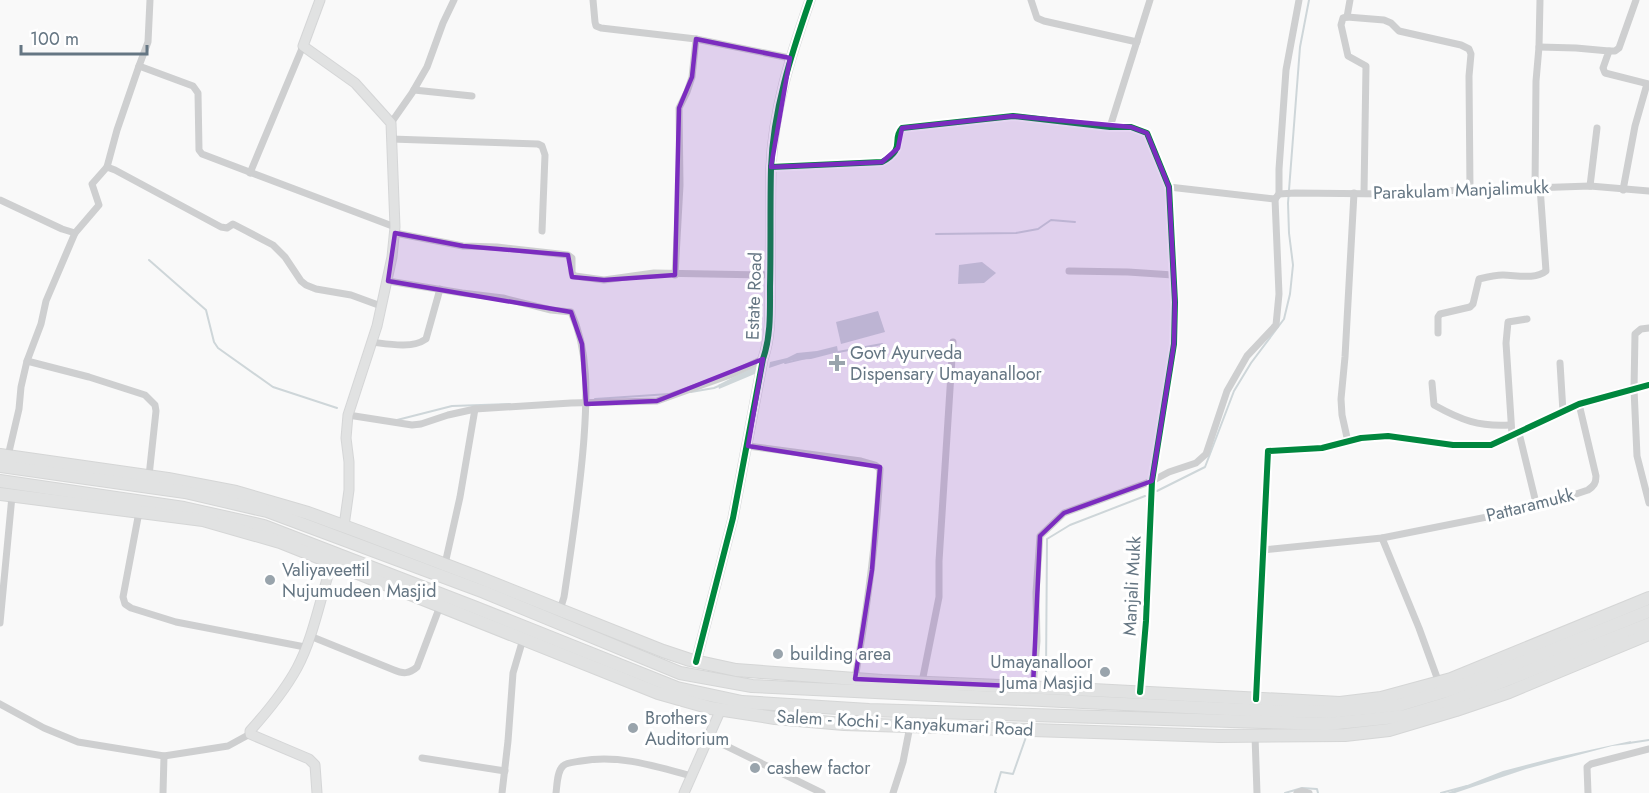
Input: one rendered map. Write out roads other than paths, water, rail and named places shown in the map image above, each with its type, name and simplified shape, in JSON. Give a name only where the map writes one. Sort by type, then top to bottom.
[{"type":"highway","points":[[2,459],[149,476],[236,492],[344,526],[663,651],[696,662],[736,670],[855,679],[1340,703],[1381,698],[1439,683],[1649,597]]},
{"type":"highway","points":[[2,459],[185,492],[267,511],[484,592],[680,673],[752,686],[1268,711],[1340,711],[1399,705],[1446,691],[1649,611]]},
{"type":"highway","points":[[0,481],[184,508],[264,526],[676,688],[742,702],[869,710],[1327,724],[1366,721],[1406,716],[1445,704],[1649,624]]},
{"type":"highway","name":"Salem - Kochi - Kanyakumari Road","points":[[6,495],[203,520],[280,542],[658,693],[721,710],[775,718],[844,724],[1255,736],[1345,735],[1389,730],[1456,710],[1509,692],[1649,634]]},
{"type":"street","points":[[2,459],[19,409],[27,361],[46,301],[75,233],[99,205],[92,184],[107,167],[117,130],[148,42],[150,0]]},
{"type":"street","points":[[249,173],[320,0]]},
{"type":"street","points":[[344,526],[349,490],[346,438],[348,415],[377,326],[388,280],[395,230],[391,123],[427,67],[454,0]]},
{"type":"street","points":[[593,0],[596,26],[601,28],[696,39],[790,58]]},
{"type":"street","name":"Estate Road","points":[[696,662],[734,518],[763,359],[768,344],[771,275],[771,167],[780,102],[790,58],[810,0]]},
{"type":"street","points":[[1031,0],[1037,18],[1044,21],[1137,42]]},
{"type":"street","points":[[771,167],[882,162],[893,155],[898,148],[898,133],[902,128],[1013,116],[1110,127],[1150,0]]},
{"type":"street","points":[[1033,687],[1037,641],[1036,593],[1040,536],[1064,513],[1152,481],[1196,462],[1206,454],[1227,391],[1248,357],[1276,325],[1279,294],[1279,170],[1286,70],[1299,0]]},
{"type":"street","points":[[1347,17],[1350,0]]},
{"type":"street","points":[[1438,333],[1440,314],[1470,307],[1473,304],[1479,279],[1492,276],[1535,275],[1546,271],[1537,188],[1536,81],[1540,0]]},
{"type":"street","points":[[1539,47],[1615,51],[1619,48],[1636,0]]},
{"type":"street","points":[[1364,193],[1366,66],[1348,56],[1341,25],[1343,18],[1347,17],[1384,20],[1400,31],[1461,45],[1469,49],[1471,54],[1469,76],[1470,190]]},
{"type":"street","points":[[675,275],[680,185],[679,108],[692,77],[696,39]]},
{"type":"street","points":[[303,46],[355,83],[391,123]]},
{"type":"street","points":[[1609,51],[1603,68],[1605,73],[1648,84],[1635,126],[1623,190]]},
{"type":"street","points":[[139,66],[196,89],[199,150],[207,157],[395,230],[463,246],[496,247],[568,255],[573,258],[572,273],[580,278],[604,280],[654,273],[771,275]]},
{"type":"street","points":[[414,90],[472,96]]},
{"type":"street","name":"Manjali Mukk","points":[[1110,127],[1131,127],[1147,133],[1169,187],[1175,302],[1174,344],[1152,481],[1146,621],[1140,692]]},
{"type":"street","points":[[1590,186],[1597,128]]},
{"type":"street","points":[[391,139],[538,144],[542,146],[544,155],[542,231]]},
{"type":"street","points":[[107,167],[221,227],[227,228],[233,224],[273,245],[306,285],[381,306]]},
{"type":"street","name":"Parakulam Manjalimukk","points":[[1169,187],[1280,195],[1295,193],[1388,194],[1590,186],[1649,191]]},
{"type":"street","points":[[1348,442],[1341,399],[1354,193]]},
{"type":"street","points":[[0,200],[75,233]]},
{"type":"street","points":[[1069,271],[1173,275]]},
{"type":"street","points":[[388,280],[503,298],[551,310],[571,312],[582,344],[586,404],[582,473],[564,597],[560,610]]},
{"type":"street","points":[[371,342],[395,345],[419,344],[426,339],[440,289]]},
{"type":"street","points":[[1527,320],[1508,322],[1506,343],[1510,425],[1515,434],[1537,507]]},
{"type":"street","points":[[1649,328],[1641,329],[1635,334],[1634,389],[1637,456],[1649,503]]},
{"type":"street","points":[[922,682],[939,597],[939,561],[953,342]]},
{"type":"street","points":[[348,415],[412,425],[475,409],[657,401],[730,375],[763,359]]},
{"type":"street","points":[[27,361],[146,395],[155,405],[156,411],[149,476]]},
{"type":"street","points":[[1560,363],[1563,412]]},
{"type":"street","points":[[1432,383],[1434,405],[1478,424],[1510,425]]},
{"type":"street","points":[[1256,699],[1268,451],[1322,448],[1361,438],[1388,436],[1453,445],[1491,445],[1579,404],[1649,385]]},
{"type":"street","name":"Pattaramukk","points":[[1263,550],[1382,538],[1537,507],[1588,490],[1596,482],[1596,476],[1579,404]]},
{"type":"street","points":[[445,564],[460,497],[475,409]]},
{"type":"street","points":[[748,446],[861,461],[880,468],[872,570],[855,679]]},
{"type":"street","points":[[0,623],[6,495]]},
{"type":"street","points":[[139,512],[123,597],[125,604],[176,622],[305,647]]},
{"type":"street","points":[[1382,538],[1439,683]]},
{"type":"street","points":[[0,704],[44,728],[78,742],[165,756],[228,746],[250,734],[250,731],[281,694],[298,666],[310,636],[332,563]]},
{"type":"street","points":[[310,636],[406,673],[417,667],[440,606]]},
{"type":"street","points":[[502,793],[513,673],[523,639]]},
{"type":"street","points":[[684,793],[721,710]]},
{"type":"street","points":[[893,793],[903,762],[910,726]]},
{"type":"street","points":[[250,734],[309,759],[315,765],[317,793]]},
{"type":"street","points":[[1255,736],[1257,793]]},
{"type":"street","points":[[708,737],[822,793]]},
{"type":"street","points":[[1588,793],[1587,767],[1649,749]]},
{"type":"street","points":[[163,793],[165,756]]},
{"type":"street","points":[[422,758],[505,771]]},
{"type":"street","points":[[556,793],[563,766],[597,758],[638,762],[691,776]]},
{"type":"street","points":[[1297,793],[1302,791],[1309,793]]},
{"type":"waterway","points":[[1157,491],[1205,467],[1234,391],[1251,363],[1284,319],[1290,294],[1293,265],[1288,203],[1300,47],[1309,0]]},
{"type":"waterway","points":[[936,234],[1016,233],[1038,229],[1051,220],[1075,222]]},
{"type":"waterway","points":[[149,260],[206,310],[214,342],[218,348],[273,387],[337,408]]},
{"type":"waterway","points":[[838,352],[882,344]]},
{"type":"waterway","points":[[785,363],[806,358]]},
{"type":"waterway","points":[[691,392],[721,385]]},
{"type":"waterway","points":[[595,399],[669,394]]},
{"type":"waterway","points":[[397,420],[452,406],[510,404]]},
{"type":"waterway","points":[[1046,673],[1047,539],[1070,525],[1145,496]]},
{"type":"waterway","points":[[996,793],[1001,772],[1013,774],[1026,737]]},
{"type":"waterway","points":[[1629,743],[1649,740]]},
{"type":"waterway","points":[[1441,793],[1467,786]]},
{"type":"waterway","points":[[1285,793],[1302,788],[1317,789],[1318,793]]},
{"type":"place","name":"Govt Ayurveda Dispensary Umayanalloor","points":[[837,363]]},
{"type":"place","name":"Valiyaveettil Nujumudeen Masjid","points":[[270,580]]},
{"type":"place","name":"building area","points":[[778,654]]},
{"type":"place","name":"Umayanalloor Juma Masjid","points":[[1105,672]]},
{"type":"place","name":"Brothers Auditorium","points":[[633,728]]},
{"type":"place","name":"cashew factor","points":[[755,768]]}]
